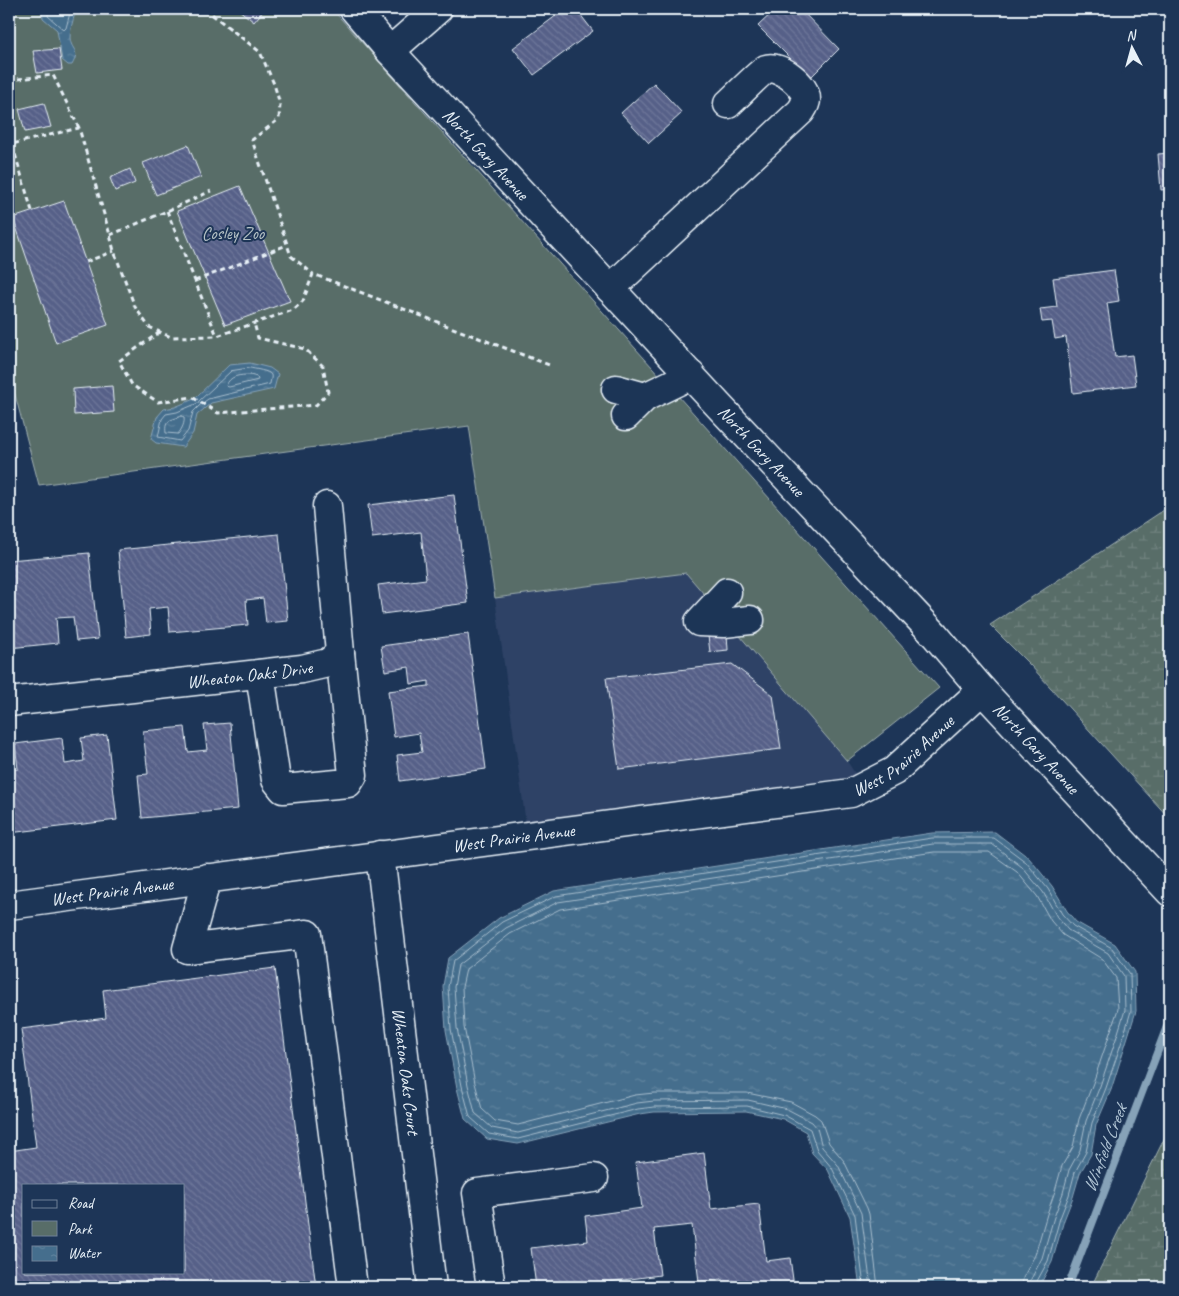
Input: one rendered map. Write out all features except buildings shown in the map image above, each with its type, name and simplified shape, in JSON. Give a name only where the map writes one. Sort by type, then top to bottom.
[{"type":"street","name":"North Gary Avenue","points":[[354,9],[390,51],[690,375],[935,635],[982,690],[1170,892]]},
{"type":"street","points":[[390,51],[438,9]]},
{"type":"street","points":[[610,289],[801,111],[806,100],[802,88],[789,74],[775,68],[766,69],[728,104]]},
{"type":"street","points":[[626,416],[645,397],[690,375]]},
{"type":"street","points":[[616,389],[645,397]]},
{"type":"street","points":[[260,674],[276,780],[283,789],[348,784],[353,775],[327,506]]},
{"type":"street","points":[[727,592],[699,622],[724,623],[750,620]]},
{"type":"street","name":"Wheaton Oaks Drive","points":[[9,702],[302,669],[328,663],[340,653]]},
{"type":"street","name":"West Prairie Avenue","points":[[9,904],[851,793],[894,771],[982,690]]},
{"type":"street","name":"Wheaton Oaks Court","points":[[380,854],[432,1287]]},
{"type":"street","points":[[207,878],[187,949],[308,934],[353,1287]]},
{"type":"street","points":[[491,1287],[477,1192],[594,1178]]},
{"type":"path","points":[[205,9],[260,52],[274,84],[280,104],[279,119],[252,140],[291,256],[313,274],[549,365]]},
{"type":"path","points":[[9,80],[53,75],[78,128],[114,251],[135,306],[148,327],[171,337],[218,336],[293,310],[303,300],[313,274]]},
{"type":"path","points":[[32,211],[12,144],[78,128]]},
{"type":"path","points":[[110,235],[211,191]]},
{"type":"path","points":[[167,211],[218,336]]},
{"type":"path","points":[[195,281],[287,245]]},
{"type":"path","points":[[86,262],[114,251]]},
{"type":"path","points":[[160,332],[119,361],[132,385],[158,402],[192,397],[218,413],[316,405],[328,392],[323,366],[305,349],[258,338],[254,324]]},
{"type":"shaded area","points":[[686,573],[847,761],[858,778],[526,824],[495,598]]},
{"type":"green space","name":"Cosley Zoo","points":[[9,9],[332,9],[939,688],[847,761],[686,573],[495,598],[469,426],[39,485],[9,372]]},
{"type":"green space","points":[[1170,506],[1170,819],[1031,666],[990,625]]},
{"type":"green space","points":[[1170,1127],[1170,1287],[1091,1287]]},
{"type":"water","points":[[44,9],[76,9],[70,34],[76,53],[72,65],[68,65],[62,60],[57,30],[43,18],[42,12]]},
{"type":"water","points":[[250,363],[270,368],[278,374],[274,389],[211,403],[197,415],[193,433],[183,447],[156,443],[151,439],[157,417],[164,409],[175,407],[194,399],[229,365]]},
{"type":"water","points":[[995,832],[1029,858],[1052,886],[1076,922],[1115,944],[1135,972],[1136,1011],[1111,1090],[1096,1125],[1091,1154],[1080,1173],[1052,1262],[1039,1287],[860,1287],[850,1217],[828,1170],[812,1153],[806,1132],[783,1119],[746,1111],[654,1112],[518,1144],[487,1139],[465,1119],[446,1030],[443,986],[448,958],[499,918],[554,891],[932,833]]},
{"type":"waterway","name":"Winfield Creek","points":[[1068,1287],[1170,1021]]}]
